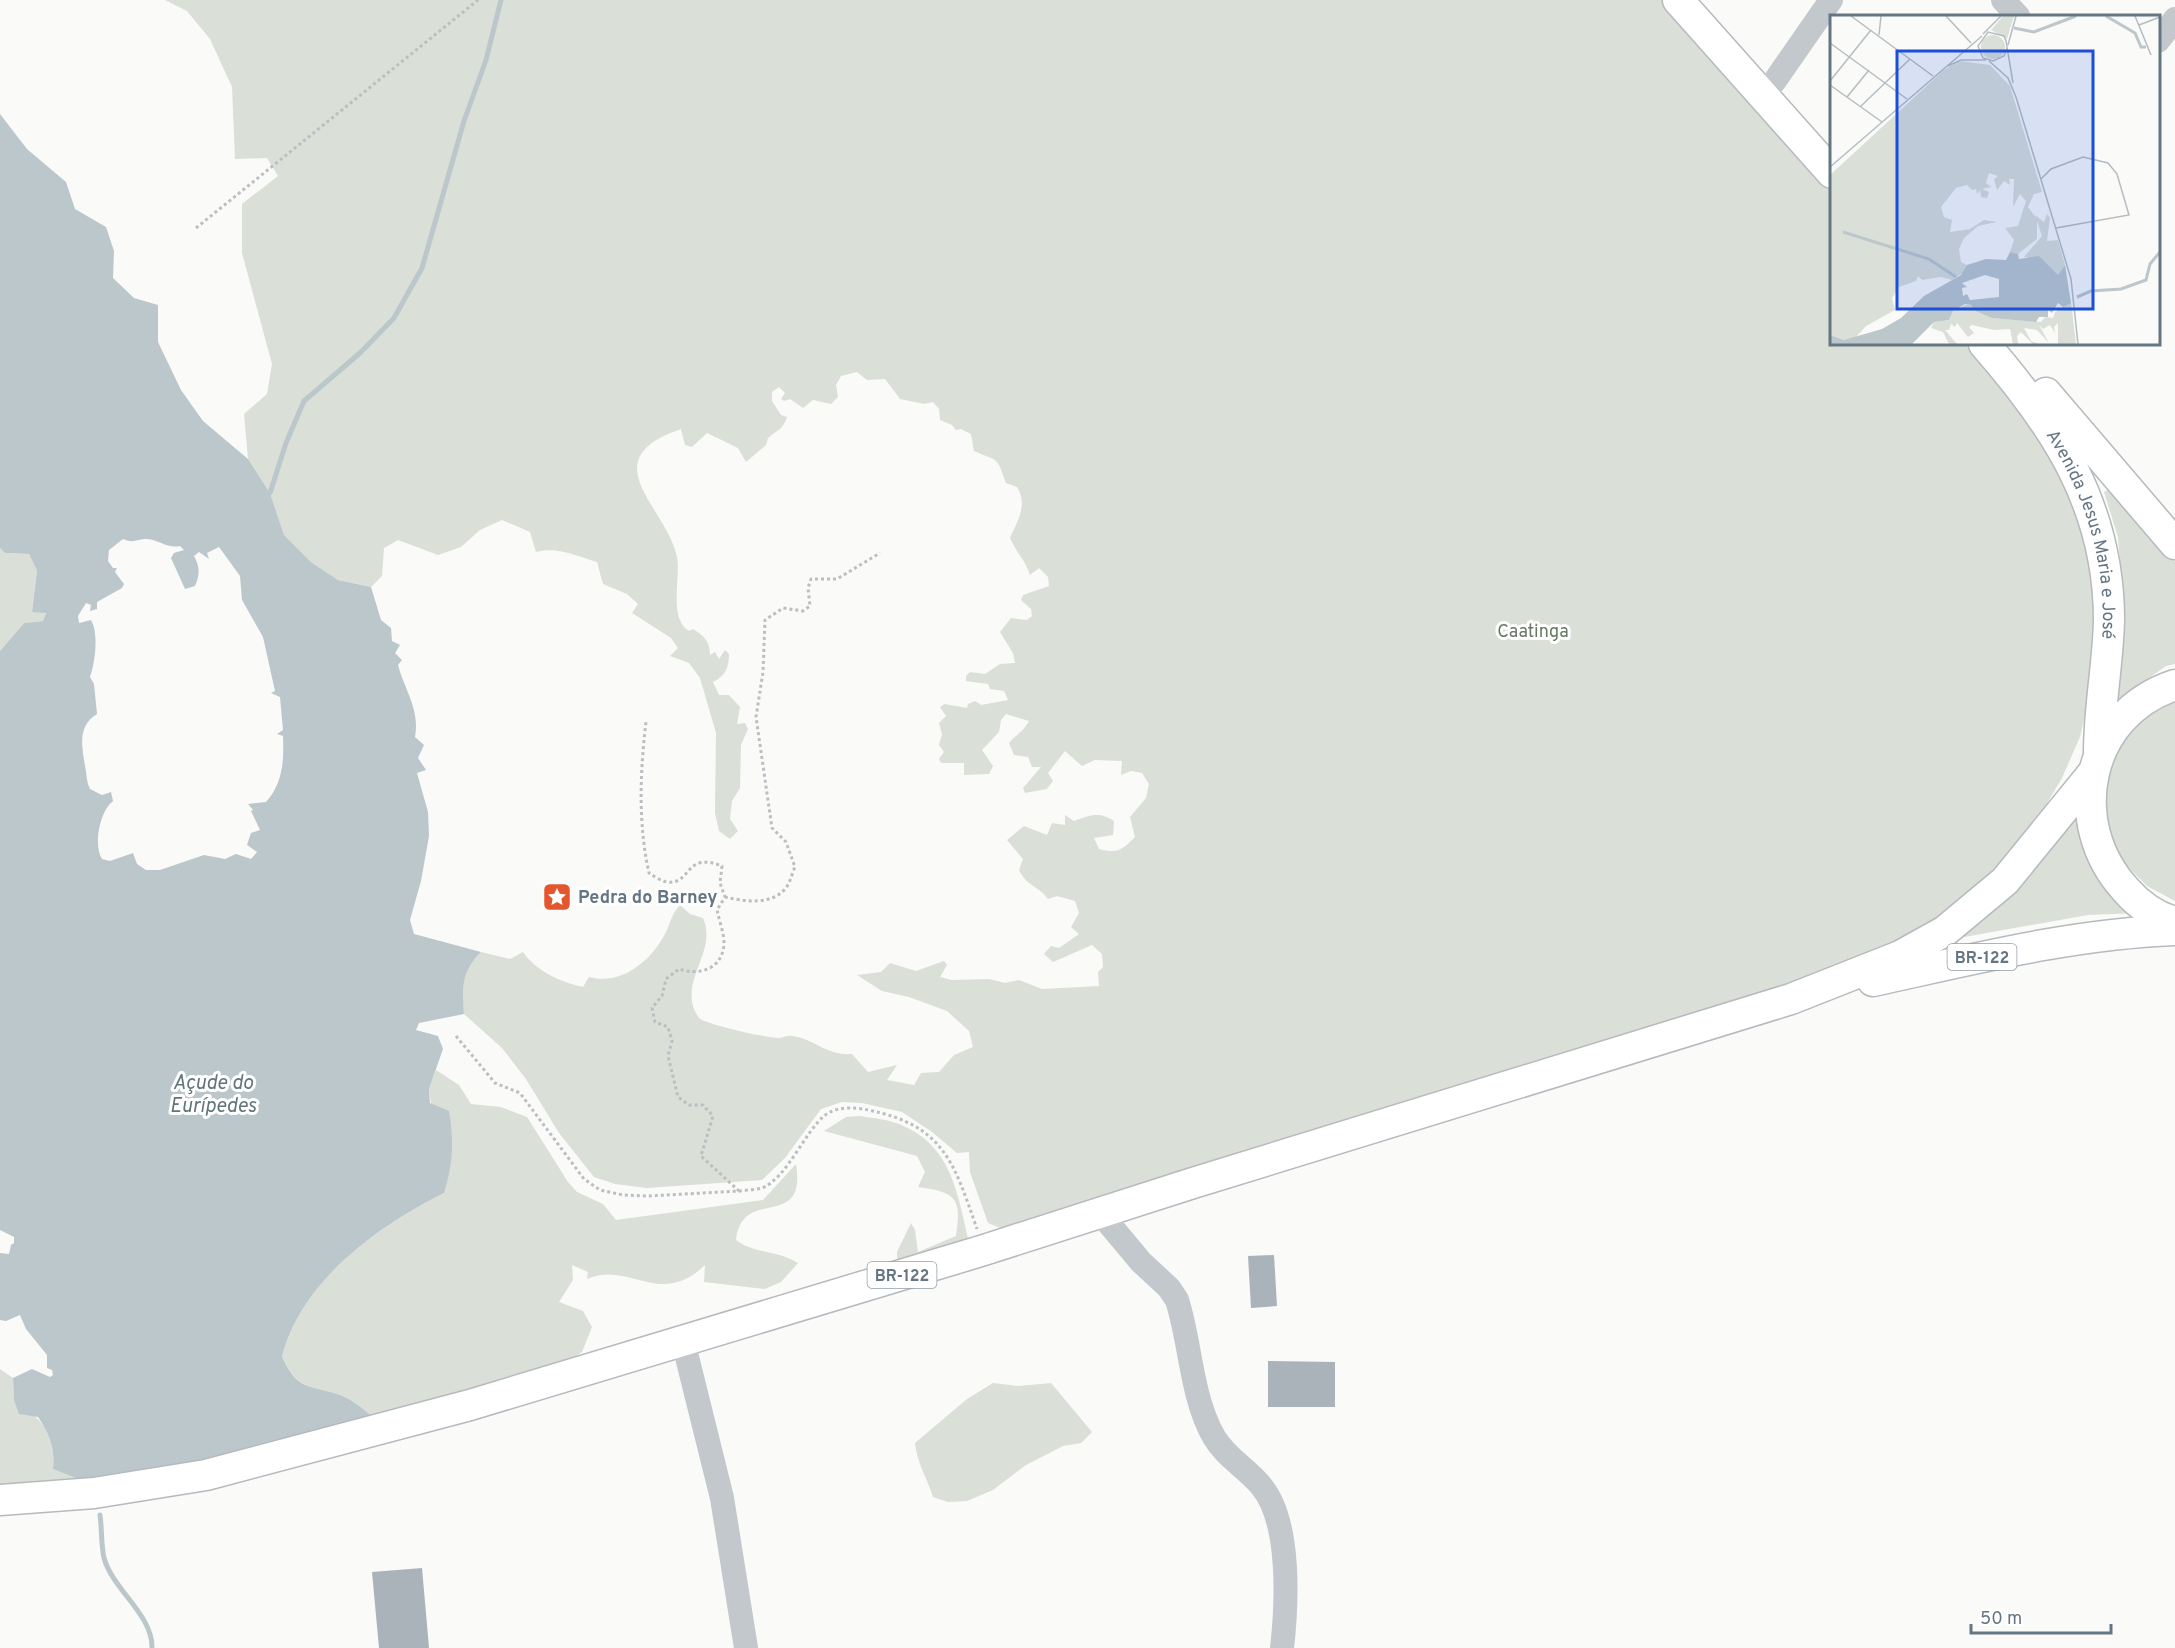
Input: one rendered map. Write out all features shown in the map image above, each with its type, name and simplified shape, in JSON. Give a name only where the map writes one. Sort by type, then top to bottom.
[{"type":"main road","points":[[1678,0],[1765,80],[1830,145]]},
{"type":"main road","points":[[1699,0],[1765,80],[1830,170]]},
{"type":"main road","name":"Avenida Jesus Maria e José","points":[[1985,345],[2024,389],[2068,458],[2089,501],[2101,540],[2109,620],[2096,762]]},
{"type":"main road","name":"Avenida Jesus Maria e José","points":[[2005,345],[2175,544]]},
{"type":"main road","name":"BR-122","points":[[0,1500],[94,1493],[206,1475],[470,1405],[984,1250],[1791,999],[1900,956],[1945,932],[2005,881],[2096,762],[2116,726],[2137,705],[2162,689],[2175,685]]},
{"type":"main road","name":"BR-122","points":[[2096,762],[2090,808],[2096,843],[2112,875],[2136,902],[2175,922]]},
{"type":"main road","name":"BR-122","points":[[1791,999],[2054,941],[2096,935],[2175,930]]},
{"type":"street","points":[[1765,80],[1831,0]]},
{"type":"street","points":[[2003,0],[2017,15]]},
{"type":"street","points":[[2160,38],[2175,18]]},
{"type":"street","points":[[1100,1213],[1140,1262],[1169,1288],[1177,1300],[1204,1414],[1214,1437],[1227,1455],[1262,1486],[1272,1502],[1279,1523],[1283,1563],[1285,1619],[1282,1648]]},
{"type":"street","points":[[683,1341],[722,1498],[746,1648]]},
{"type":"path","points":[[196,228],[478,0]]},
{"type":"path","points":[[724,897],[744,902],[766,900],[785,890],[795,867],[786,842],[772,828],[756,717],[763,672],[765,621],[783,608],[803,611],[810,606],[808,588],[811,579],[837,579],[880,553]]},
{"type":"path","points":[[646,722],[642,757],[642,841],[649,873],[667,882],[682,879],[694,864],[709,861],[722,866],[720,883],[724,897],[717,910],[724,943],[717,963],[706,971],[697,973],[679,969],[666,979],[662,996],[652,1008],[655,1022],[668,1027],[672,1041],[668,1056],[678,1097],[689,1105],[703,1105],[713,1116],[701,1156],[739,1191]]},
{"type":"path","points":[[456,1036],[495,1083],[520,1093],[584,1179],[600,1190],[623,1195],[648,1196],[739,1191],[763,1187],[784,1168],[825,1115],[843,1108],[896,1116],[930,1137],[946,1152],[956,1168],[984,1250]]},
{"type":"green space","name":"Caatinga","points":[[165,0],[1665,0],[1830,185],[1830,345],[1974,345],[2073,489],[2098,583],[2094,676],[2080,737],[2062,778],[2036,822],[1981,888],[1942,918],[1879,952],[1673,1022],[1003,1229],[988,1223],[970,1172],[969,1152],[957,1153],[932,1132],[902,1112],[862,1103],[842,1102],[821,1109],[785,1158],[762,1180],[647,1188],[615,1184],[594,1177],[559,1133],[526,1079],[502,1048],[464,1014],[463,980],[469,967],[481,952],[510,959],[523,952],[528,959],[549,975],[583,987],[589,977],[612,978],[634,969],[643,962],[659,944],[680,905],[690,914],[703,918],[706,929],[704,950],[692,990],[693,1005],[699,1018],[751,1034],[800,1038],[828,1050],[852,1054],[868,1072],[897,1065],[887,1080],[914,1085],[921,1073],[939,1072],[954,1055],[973,1047],[969,1031],[947,1011],[909,997],[882,991],[857,975],[881,972],[890,963],[916,971],[944,961],[947,965],[940,977],[952,980],[989,979],[1005,983],[1019,980],[1042,989],[1099,986],[1098,972],[1103,967],[1102,954],[1092,945],[1053,962],[1044,954],[1051,946],[1059,948],[1079,934],[1071,927],[1079,913],[1075,901],[1057,896],[1048,899],[1022,876],[1019,870],[1023,859],[1007,840],[1024,826],[1047,835],[1052,823],[1065,825],[1065,815],[1074,821],[1099,815],[1114,821],[1113,835],[1094,838],[1099,849],[1119,850],[1135,837],[1130,817],[1146,798],[1149,784],[1142,773],[1131,771],[1121,775],[1122,761],[1095,760],[1082,766],[1065,751],[1048,773],[1053,781],[1047,789],[1025,793],[1023,788],[1041,767],[1032,767],[1028,757],[1014,755],[1009,743],[1029,721],[1006,714],[1001,720],[999,732],[982,750],[993,766],[989,774],[964,775],[964,763],[941,763],[939,759],[944,752],[939,745],[942,734],[939,723],[946,716],[940,707],[945,704],[967,708],[968,704],[975,701],[981,705],[1008,700],[1004,691],[990,689],[988,684],[966,681],[966,676],[970,672],[985,674],[1000,664],[1015,663],[1013,653],[1000,632],[1011,618],[1027,620],[1032,616],[1031,609],[1021,600],[1023,595],[1049,586],[1048,577],[1039,568],[1030,575],[1010,538],[1019,519],[1022,500],[1017,487],[1006,483],[998,463],[974,451],[971,434],[961,429],[956,430],[952,425],[940,420],[939,409],[933,402],[924,404],[900,399],[885,379],[867,380],[857,372],[841,376],[836,385],[838,397],[831,404],[813,400],[803,408],[790,399],[784,401],[781,399],[785,393],[779,387],[772,392],[772,401],[781,415],[787,417],[785,422],[768,438],[766,445],[746,462],[738,448],[707,433],[692,447],[685,445],[681,429],[654,441],[641,455],[637,470],[641,486],[671,538],[677,557],[679,617],[689,631],[693,629],[706,639],[710,655],[715,652],[719,659],[725,650],[729,654],[726,671],[713,682],[719,695],[729,695],[740,707],[737,724],[745,723],[748,729],[741,745],[740,788],[732,801],[730,819],[738,831],[730,839],[719,831],[715,813],[716,733],[700,678],[689,663],[670,656],[678,648],[671,638],[632,613],[638,604],[627,594],[603,584],[597,562],[559,551],[536,552],[530,532],[502,520],[480,530],[461,547],[438,555],[398,540],[384,548],[382,576],[371,587],[338,580],[311,562],[284,535],[270,493],[248,459],[244,414],[267,394],[272,364],[242,253],[242,204],[278,176],[267,158],[235,159],[232,87],[210,39],[187,11]]},
{"type":"green space","points":[[2111,488],[2175,562],[2175,664],[2166,666],[2116,701],[2125,623],[2118,537],[2104,492]]},
{"type":"green space","points":[[0,548],[5,553],[29,554],[37,571],[32,612],[46,612],[43,621],[24,623],[0,651]]},
{"type":"green space","points":[[2175,691],[2175,901],[2147,886],[2121,860],[2112,843],[2102,790],[2118,738]]},
{"type":"green space","points":[[2076,816],[2094,856],[2141,913],[2088,915],[1953,939]]},
{"type":"green space","points":[[436,1070],[459,1085],[471,1104],[501,1107],[527,1117],[568,1182],[577,1192],[603,1204],[616,1220],[763,1200],[796,1164],[797,1185],[792,1197],[783,1203],[749,1214],[741,1224],[736,1240],[750,1248],[782,1256],[798,1263],[781,1282],[765,1289],[704,1282],[705,1265],[688,1277],[673,1283],[659,1284],[617,1275],[603,1275],[587,1279],[588,1272],[572,1265],[573,1280],[559,1302],[583,1311],[592,1327],[582,1352],[563,1365],[373,1417],[347,1398],[305,1385],[294,1376],[282,1357],[292,1329],[306,1304],[324,1280],[369,1239],[419,1206],[444,1193],[429,1089]]},
{"type":"green space","points":[[860,1116],[896,1123],[914,1131],[940,1155],[960,1202],[968,1238],[961,1244],[897,1262],[897,1252],[911,1223],[915,1230],[918,1252],[956,1236],[957,1205],[954,1199],[941,1191],[918,1187],[925,1172],[917,1156],[824,1131],[846,1117]]},
{"type":"green space","points":[[0,1369],[13,1378],[14,1400],[45,1428],[52,1445],[53,1469],[78,1479],[0,1486]]},
{"type":"green space","points":[[993,1383],[1019,1386],[1051,1383],[1092,1432],[1081,1443],[1063,1446],[1026,1465],[993,1490],[967,1501],[948,1502],[933,1497],[920,1464],[915,1443],[967,1399]]},
{"type":"water","name":"Açude do Eurípedes","points":[[0,114],[27,149],[66,182],[75,209],[106,227],[114,251],[113,278],[134,298],[158,305],[158,342],[181,390],[203,421],[248,459],[270,493],[284,535],[311,562],[338,580],[371,587],[381,620],[391,628],[392,641],[400,645],[395,653],[402,660],[398,665],[414,709],[415,737],[424,745],[418,758],[426,770],[417,773],[428,812],[429,836],[421,881],[410,920],[414,934],[481,952],[474,959],[464,980],[464,1014],[419,1023],[416,1030],[438,1036],[443,1049],[429,1089],[430,1103],[449,1111],[452,1132],[451,1162],[444,1193],[419,1206],[369,1239],[324,1280],[306,1304],[292,1329],[282,1357],[293,1376],[299,1381],[310,1387],[347,1398],[373,1417],[224,1456],[155,1469],[78,1479],[53,1469],[51,1442],[38,1417],[19,1414],[14,1400],[13,1378],[32,1369],[50,1377],[53,1375],[52,1370],[47,1368],[47,1355],[26,1329],[20,1315],[6,1321],[0,1320],[0,1253],[9,1254],[14,1237],[0,1230],[0,651],[24,623],[43,621],[46,613],[32,612],[37,571],[29,554],[5,553],[0,548]],"holes":[[[123,539],[147,539],[171,546],[180,546],[184,550],[174,553],[171,558],[185,589],[195,586],[198,578],[199,571],[194,556],[199,552],[209,559],[207,553],[219,547],[240,576],[242,600],[263,637],[275,691],[271,693],[280,697],[283,730],[277,734],[283,736],[283,754],[276,787],[266,802],[248,804],[253,810],[251,811],[260,830],[251,833],[247,845],[257,852],[251,859],[236,854],[225,859],[204,855],[160,870],[146,870],[137,864],[133,853],[110,861],[102,859],[99,853],[98,837],[101,820],[113,801],[111,792],[102,795],[90,789],[87,781],[82,737],[86,725],[97,714],[94,684],[90,677],[96,640],[91,620],[79,623],[78,616],[86,603],[91,605],[90,611],[97,609],[97,602],[122,588],[124,584],[115,572],[117,568],[113,568],[108,561],[109,550]]]},
{"type":"building","points":[[1274,1255],[1277,1306],[1251,1308],[1248,1256]]},
{"type":"building","points":[[1268,1361],[1335,1362],[1335,1407],[1268,1407]]},
{"type":"building","points":[[422,1568],[429,1648],[379,1648],[372,1572]]},
{"type":"waterway","points":[[270,493],[286,443],[304,401],[360,353],[394,318],[422,268],[464,121],[486,60],[501,0]]},
{"type":"waterway","points":[[100,1515],[104,1558],[115,1581],[140,1613],[151,1636],[152,1648]]},
{"type":"place","name":"Pedra do Barney","points":[[557,897]]}]
